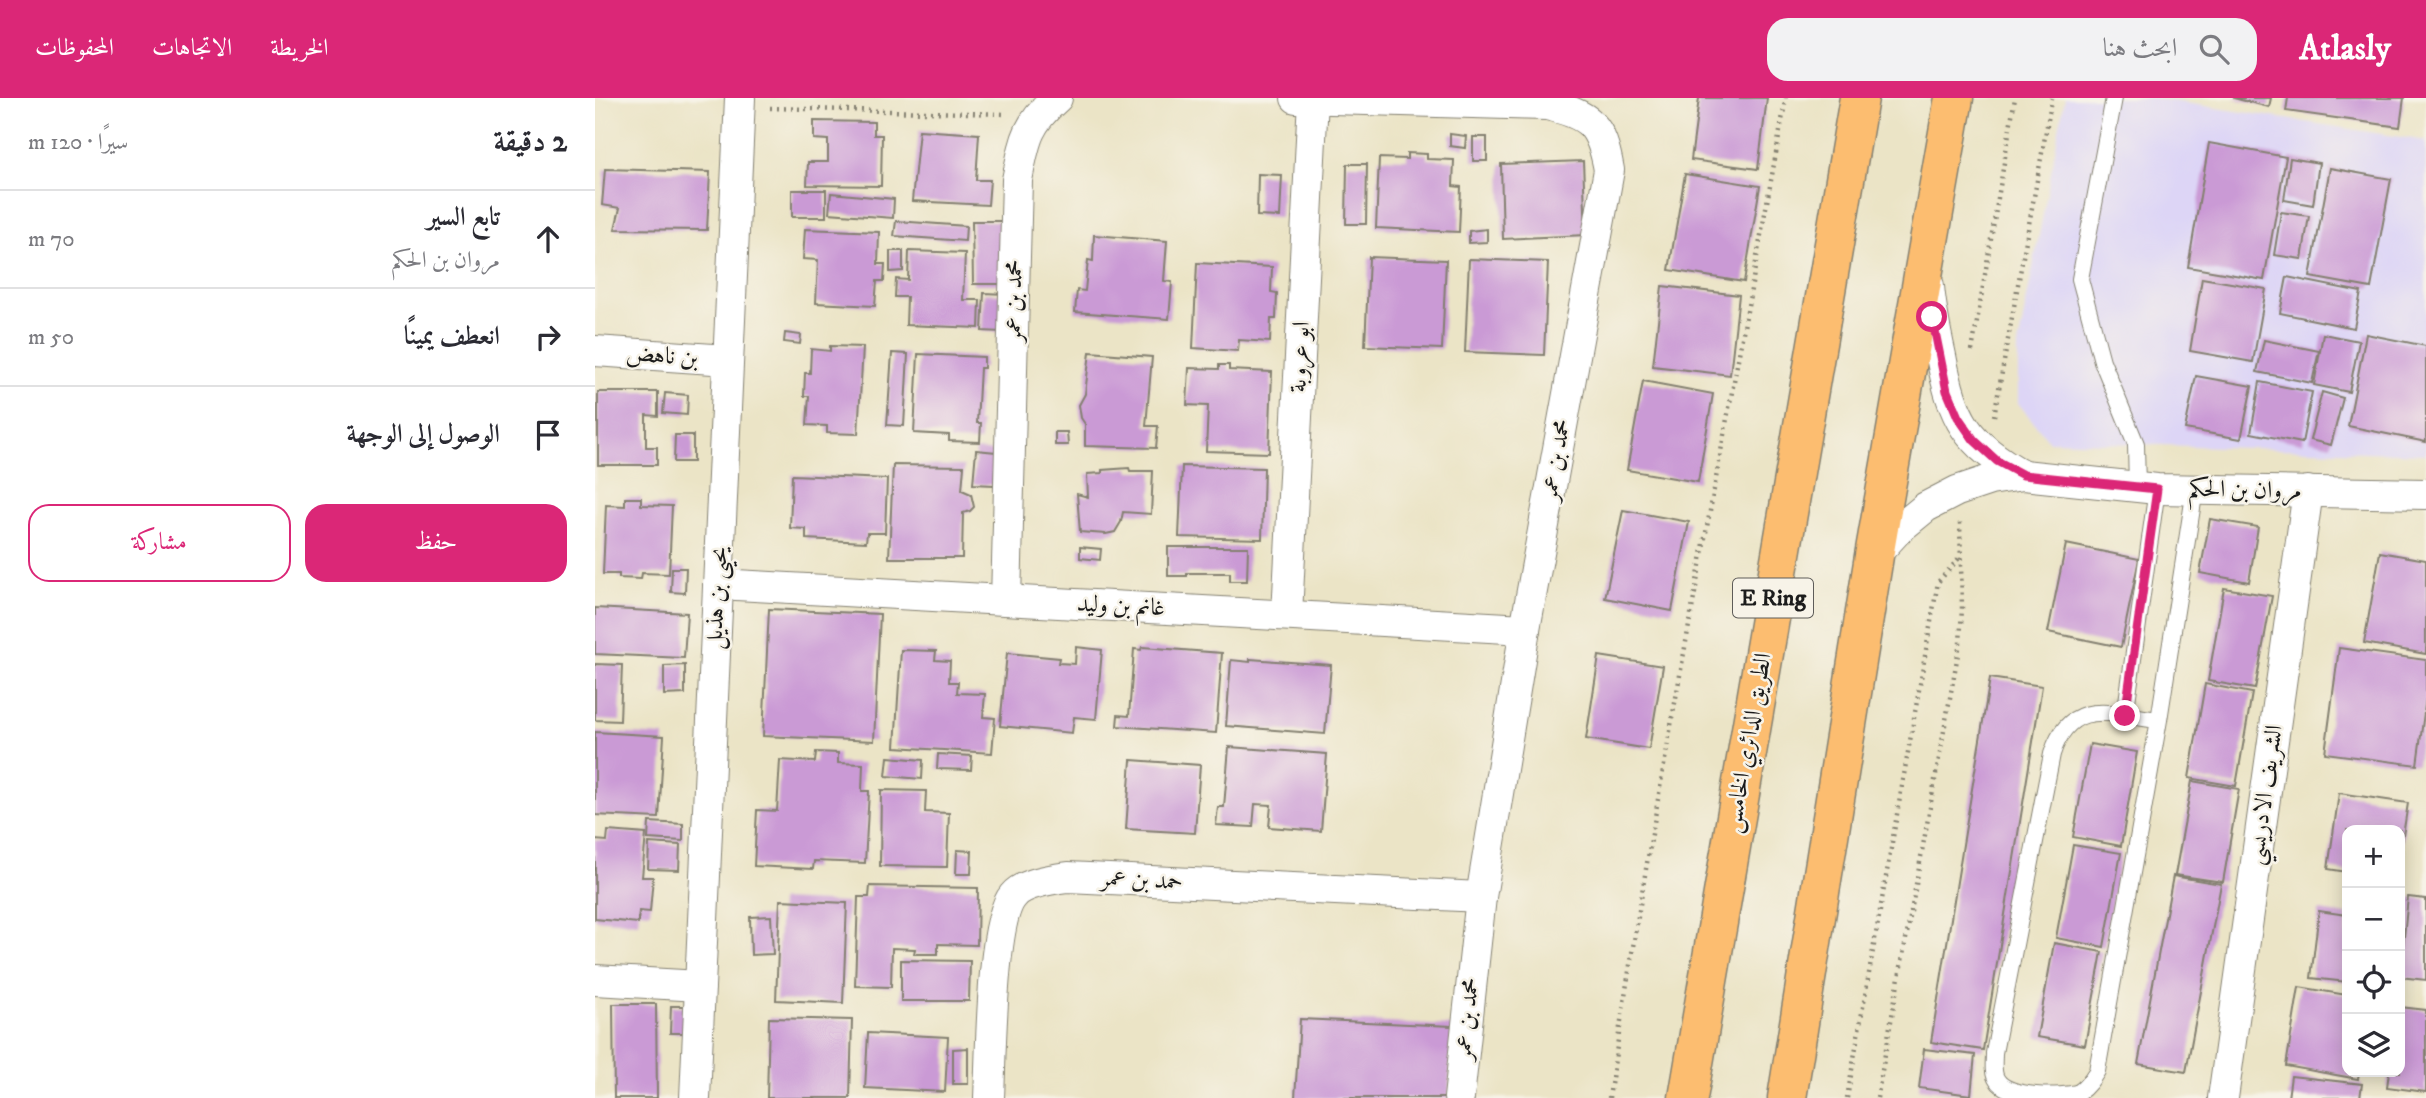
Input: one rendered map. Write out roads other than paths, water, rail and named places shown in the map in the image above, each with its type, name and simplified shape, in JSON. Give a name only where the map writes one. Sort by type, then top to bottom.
[{"type":"main road","name":"الطريق الدائري الخامس","points":[[1688,1098],[1859,98]]},
{"type":"main road","points":[[1787,1098],[1874,556],[1954,98]]},
{"type":"street","name":"محمد بن عمر","points":[[1296,98],[1547,105],[1575,111],[1592,124],[1604,143],[1609,170],[1525,629],[1481,897],[1459,1098]]},
{"type":"street","name":"ابو عروبة","points":[[1287,615],[1313,99]]},
{"type":"street","name":"يحيى بن هذيل","points":[[695,1098],[740,102]]},
{"type":"street","name":"محمد بن عمر","points":[[1006,600],[1017,180],[1025,139],[1048,106]]},
{"type":"street","name":"مروان بن الحكم","points":[[1926,256],[1932,317],[1947,391],[1958,417],[1974,440],[1997,461],[2023,475]]},
{"type":"street","name":"بن ناهض","points":[[595,351],[728,360]]},
{"type":"street","name":"مروان بن الحكم","points":[[1874,556],[1898,530],[1926,508],[1957,491],[1990,480],[2023,475],[2147,489],[2426,494]]},
{"type":"street","name":"الشريف الادريسي","points":[[2223,1098],[2308,492]]},
{"type":"street","name":"غانم بن وليد","points":[[718,584],[1525,629]]},
{"type":"street","name":"حمد بن عمر","points":[[989,1098],[997,951],[1002,918],[1013,894],[1039,882],[1068,877],[1481,897]]},
{"type":"street","points":[[595,980],[700,986]]},
{"type":"lane","points":[[2114,98],[2080,279],[2102,361],[2136,444],[2147,489],[2125,716]]},
{"type":"lane","points":[[2159,720],[2092,712],[2078,716],[2057,738],[1994,1053],[1997,1082],[2018,1096],[2064,1098],[2078,1093],[2089,1084],[2097,1072],[2159,720],[2195,489]]}]
